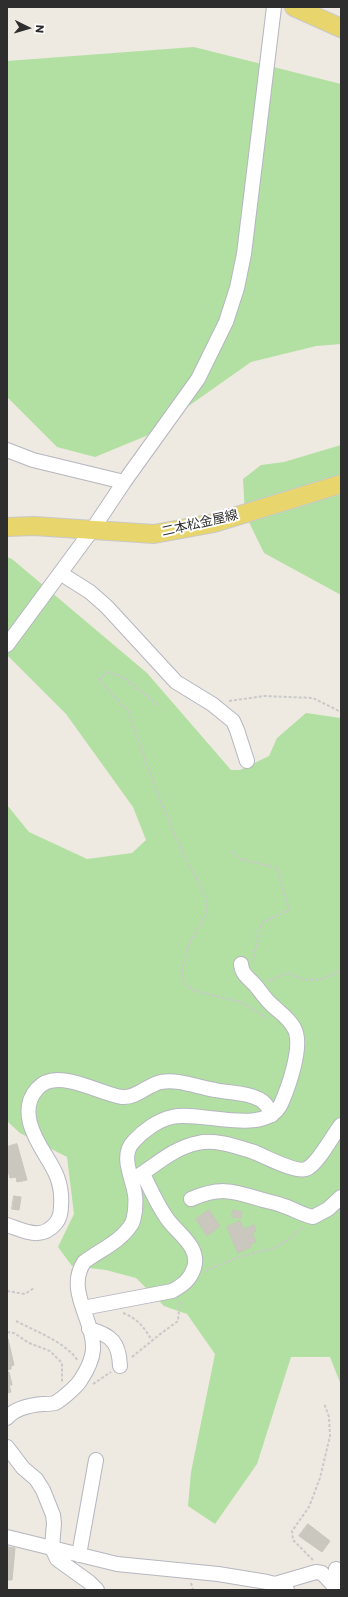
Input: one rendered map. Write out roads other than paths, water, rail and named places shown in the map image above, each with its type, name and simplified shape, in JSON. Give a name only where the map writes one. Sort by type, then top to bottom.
[{"type":"main road","points":[[294,7],[341,28]]},
{"type":"main road","name":"二本松金屋線","points":[[7,527],[34,526],[117,533],[154,534],[188,529],[214,523],[341,484]]},
{"type":"street","points":[[7,645],[92,530],[124,482],[198,379],[226,322],[237,288],[244,254],[274,7]]},
{"type":"street","points":[[7,450],[33,460],[124,482]]},
{"type":"street","points":[[60,574],[90,592],[107,607],[176,682],[212,704],[233,721],[247,761]]},
{"type":"street","points":[[83,1308],[172,1291],[184,1285],[191,1275],[196,1262],[195,1254],[191,1247],[166,1218],[126,1159],[128,1147],[150,1128],[167,1118],[176,1116],[244,1121],[260,1119],[272,1115],[280,1106],[288,1088],[294,1065],[297,1038],[295,1029],[290,1022],[263,996],[256,985],[243,973],[241,964]]},
{"type":"street","points":[[7,1224],[28,1232],[40,1234],[52,1228],[60,1216],[62,1191],[60,1182],[56,1172],[32,1130],[28,1114],[29,1104],[34,1092],[44,1082],[54,1080],[79,1083],[108,1093],[126,1097],[139,1093],[154,1084],[161,1082],[176,1082],[249,1095],[264,1102],[272,1115]]},
{"type":"street","points":[[137,1177],[172,1153],[189,1145],[203,1142],[232,1145],[251,1151],[294,1169],[305,1170],[310,1167],[326,1148],[333,1135],[341,1125]]},
{"type":"street","points":[[7,1418],[18,1408],[54,1403],[74,1388],[91,1362],[93,1349],[77,1277],[84,1262],[121,1237],[132,1224],[137,1177]]},
{"type":"street","points":[[191,1199],[207,1192],[225,1190],[239,1192],[313,1217],[328,1210],[341,1197]]},
{"type":"street","points":[[89,1329],[106,1335],[114,1342],[118,1348],[120,1366]]},
{"type":"street","points":[[7,1447],[23,1468],[36,1479],[43,1490],[53,1515],[52,1548],[58,1559],[89,1582],[96,1590]]},
{"type":"street","points":[[79,1555],[96,1460]]},
{"type":"street","points":[[7,1537],[116,1564],[218,1574],[281,1587],[316,1572],[330,1571]]}]
